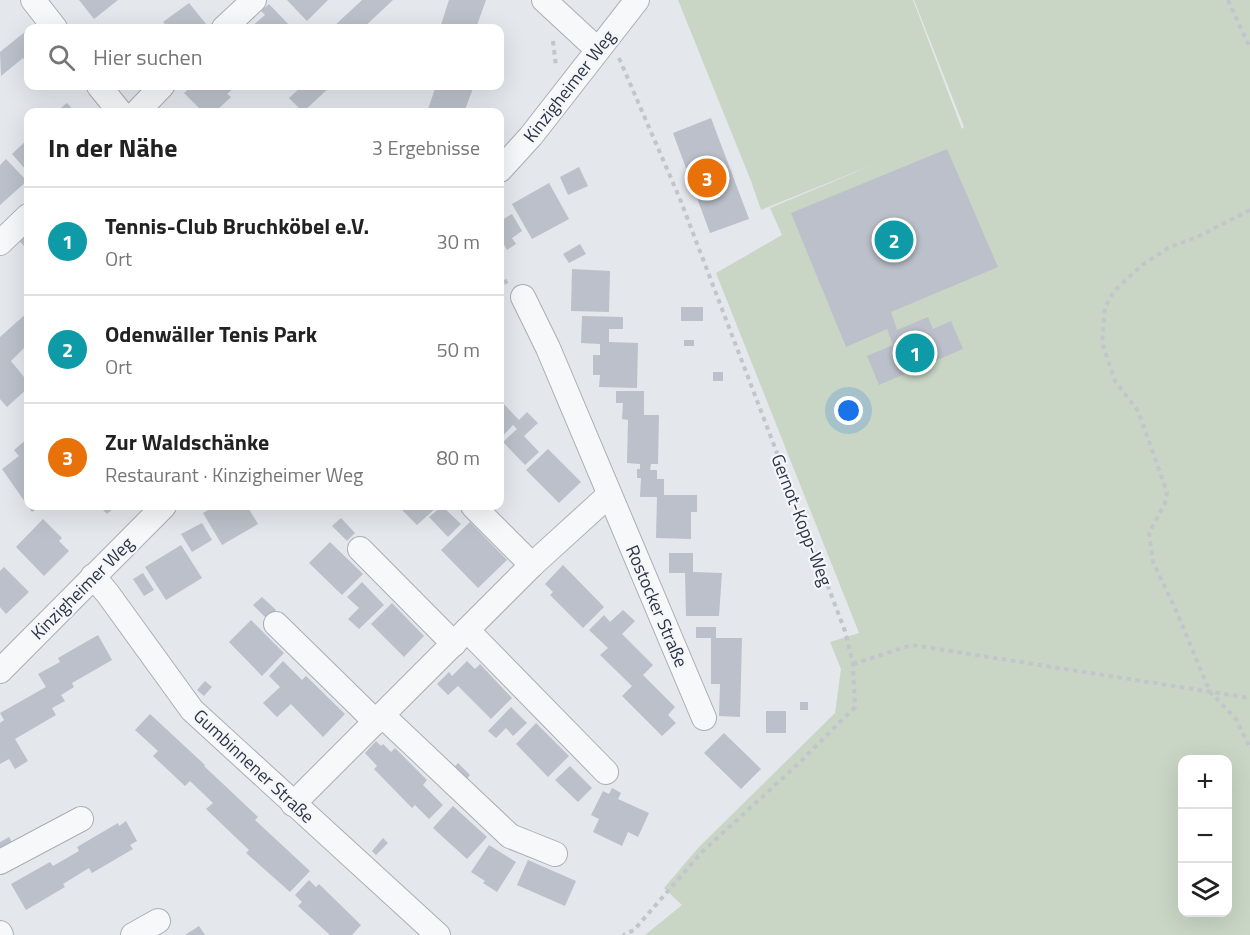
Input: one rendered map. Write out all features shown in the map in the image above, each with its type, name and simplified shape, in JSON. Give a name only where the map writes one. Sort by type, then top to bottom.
[{"type":"street","points":[[33,0],[52,24]]},
{"type":"street","points":[[228,24],[254,0]]},
{"type":"street","points":[[544,0],[604,43]]},
{"type":"street","name":"Kinzigheimer Weg","points":[[504,166],[531,136],[637,0]]},
{"type":"street","points":[[102,90],[117,108]]},
{"type":"street","points":[[141,108],[158,90]]},
{"type":"street","points":[[0,243],[24,220]]},
{"type":"street","name":"Rostocker Straße","points":[[523,297],[548,348],[704,718]]},
{"type":"street","points":[[293,804],[532,565],[609,495]]},
{"type":"street","name":"Kinzigheimer Weg","points":[[0,671],[160,510]]},
{"type":"street","points":[[477,510],[532,565]]},
{"type":"street","points":[[360,549],[460,637],[606,772]]},
{"type":"street","name":"Gumbinnener Straße","points":[[93,576],[192,710],[438,935]]},
{"type":"street","points":[[276,624],[510,836],[555,854]]},
{"type":"street","points":[[0,862],[81,819]]},
{"type":"street","points":[[133,935],[158,921]]},
{"type":"path","points":[[1228,0],[1250,48]]},
{"type":"path","points":[[550,34],[557,64],[554,82],[566,92]]},
{"type":"path","name":"Gernot-Kopp-Weg","points":[[604,43],[680,199],[845,631],[853,664],[855,706],[797,765],[702,852],[634,930],[623,935]]},
{"type":"path","points":[[1250,210],[1197,237],[1168,248],[1142,265],[1114,291],[1105,307],[1102,343],[1115,381],[1138,411],[1167,492],[1165,503],[1149,533],[1153,562],[1210,692],[1236,719],[1250,748]]},
{"type":"path","points":[[853,664],[912,645],[1250,698]]},
{"type":"green space","points":[[678,0],[913,0],[962,129],[964,127],[914,0],[1250,0],[1250,935],[645,935],[682,905],[664,888],[698,848],[835,713],[841,669],[830,642],[859,633],[716,273],[782,235],[770,208],[880,162],[761,210]]},
{"type":"building","points":[[79,0],[118,0],[94,19]]},
{"type":"building","points":[[287,0],[328,0],[307,21]]},
{"type":"building","points":[[362,0],[393,0],[367,24],[336,24]]},
{"type":"building","points":[[449,0],[486,0],[477,24],[441,24]]},
{"type":"building","points":[[189,3],[206,24],[165,24],[163,22]]},
{"type":"building","points":[[269,4],[288,24],[255,24],[265,15],[261,11]]},
{"type":"building","points":[[24,33],[24,59],[1,76],[0,52]]},
{"type":"building","points":[[187,90],[232,90],[227,94],[231,97],[219,108],[199,108],[184,93]]},
{"type":"building","points":[[298,90],[327,90],[307,108],[299,108],[289,98]]},
{"type":"building","points":[[435,90],[472,90],[466,108],[428,108]]},
{"type":"building","points":[[67,103],[71,108],[61,108]]},
{"type":"building","points":[[711,118],[749,219],[710,233],[673,133]]},
{"type":"building","points":[[24,143],[24,168],[12,154]]},
{"type":"building","points":[[947,149],[998,267],[891,312],[897,330],[928,317],[933,329],[951,321],[963,349],[879,385],[867,356],[893,345],[887,329],[846,347],[791,213]]},
{"type":"building","points":[[6,159],[24,178],[24,184],[0,205],[0,165]]},
{"type":"building","points":[[579,167],[588,186],[568,195],[560,177]]},
{"type":"building","points":[[549,183],[569,219],[532,239],[512,204]]},
{"type":"building","points":[[512,214],[522,231],[512,238],[516,244],[507,250],[504,245],[504,219]]},
{"type":"building","points":[[24,233],[24,246],[17,238]]},
{"type":"building","points":[[580,244],[586,254],[569,263],[563,254]]},
{"type":"building","points":[[572,269],[610,271],[609,312],[571,311]]},
{"type":"building","points":[[681,307],[703,307],[703,321],[681,321]]},
{"type":"building","points":[[24,316],[24,348],[11,361],[24,377],[24,392],[7,407],[0,399],[0,337]]},
{"type":"building","points":[[582,316],[623,317],[623,329],[609,329],[609,342],[638,343],[637,388],[599,387],[600,375],[593,375],[593,355],[600,355],[600,344],[581,343]]},
{"type":"building","points":[[684,340],[694,340],[694,346],[684,346]]},
{"type":"building","points":[[713,372],[723,372],[723,381],[713,381]]},
{"type":"building","points":[[616,391],[644,391],[644,415],[659,415],[658,464],[651,464],[650,470],[657,470],[657,479],[664,479],[664,495],[697,495],[697,512],[691,512],[691,539],[656,538],[657,497],[640,497],[641,478],[637,478],[637,469],[640,469],[640,464],[627,463],[628,420],[622,419],[623,403],[616,403]]},
{"type":"building","points":[[504,404],[519,420],[527,412],[538,423],[524,436],[539,452],[525,465],[504,443],[517,429],[513,425],[504,435]]},
{"type":"building","points":[[24,441],[24,501],[2,469],[19,456],[14,450]]},
{"type":"building","points":[[548,449],[581,482],[559,503],[526,470]]},
{"type":"building","points":[[208,510],[249,510],[258,524],[222,545],[203,513]]},
{"type":"building","points":[[402,510],[434,510],[417,525]]},
{"type":"building","points":[[437,510],[446,510],[461,524],[448,537],[429,517]]},
{"type":"building","points":[[341,518],[355,533],[347,541],[332,526]]},
{"type":"building","points":[[43,519],[62,538],[59,541],[69,551],[44,576],[16,547]]},
{"type":"building","points":[[470,522],[507,560],[478,588],[441,550]]},
{"type":"building","points":[[202,523],[212,540],[192,552],[181,534]]},
{"type":"building","points":[[330,542],[363,574],[342,595],[309,563]]},
{"type":"building","points":[[181,545],[202,578],[166,600],[145,567]]},
{"type":"building","points":[[669,553],[693,553],[693,572],[722,573],[719,616],[686,616],[685,573],[669,573]]},
{"type":"building","points":[[563,565],[604,607],[583,628],[550,595],[553,592],[545,584]]},
{"type":"building","points":[[4,567],[29,592],[6,614],[0,607],[0,571]]},
{"type":"building","points":[[143,573],[154,590],[144,596],[133,579]]},
{"type":"building","points":[[362,582],[384,605],[359,629],[348,619],[359,608],[347,597]]},
{"type":"building","points":[[262,597],[276,610],[267,619],[253,605]]},
{"type":"building","points":[[392,603],[424,636],[404,657],[371,624]]},
{"type":"building","points":[[623,610],[635,621],[622,634],[653,665],[643,675],[675,707],[668,715],[676,723],[662,736],[622,696],[632,686],[600,655],[608,648],[589,630],[604,615],[610,622]]},
{"type":"building","points":[[251,620],[284,653],[262,676],[229,642]]},
{"type":"building","points":[[696,627],[716,627],[716,638],[742,638],[740,717],[719,716],[720,684],[711,684],[711,638],[696,638]]},
{"type":"building","points":[[98,635],[112,660],[72,683],[74,687],[61,695],[65,701],[52,708],[56,715],[15,739],[28,761],[15,769],[9,759],[0,764],[0,723],[4,720],[0,713],[46,687],[38,674],[60,662],[58,658]]},
{"type":"building","points":[[283,661],[302,680],[306,676],[345,714],[323,737],[291,704],[277,717],[263,703],[280,687],[269,676]]},
{"type":"building","points":[[467,661],[475,669],[480,664],[512,698],[491,719],[458,686],[448,695],[437,684],[449,672],[452,676]]},
{"type":"building","points":[[205,681],[212,687],[204,696],[197,690]]},
{"type":"building","points":[[800,702],[808,702],[808,710],[800,710]]},
{"type":"building","points":[[511,707],[527,723],[513,736],[506,728],[496,738],[488,731]]},
{"type":"building","points":[[766,711],[786,711],[786,733],[766,733]]},
{"type":"building","points":[[150,714],[258,817],[255,820],[310,871],[290,892],[246,853],[249,850],[206,809],[213,803],[190,781],[185,786],[153,756],[158,751],[135,730]]},
{"type":"building","points":[[536,723],[569,756],[548,777],[516,744]]},
{"type":"building","points":[[724,733],[761,769],[741,789],[704,753]]},
{"type":"building","points":[[376,741],[391,752],[395,748],[427,780],[423,785],[443,805],[429,819],[415,805],[412,808],[374,769],[377,766],[365,753]]},
{"type":"building","points":[[458,763],[470,775],[464,782],[452,770]]},
{"type":"building","points":[[570,766],[592,788],[578,802],[555,780]]},
{"type":"building","points":[[612,788],[621,793],[618,799],[649,813],[638,837],[628,832],[622,846],[593,832],[599,819],[591,815],[603,791],[609,794]]},
{"type":"building","points":[[453,806],[487,837],[467,859],[433,828]]},
{"type":"building","points":[[126,821],[137,841],[130,845],[133,849],[92,873],[89,868],[63,884],[65,887],[26,910],[11,884],[50,862],[53,866],[79,851],[77,847],[118,823],[119,826]]},
{"type":"building","points":[[9,837],[14,846],[0,854],[0,842]]},
{"type":"building","points":[[383,838],[388,843],[376,855],[372,851]]},
{"type":"building","points":[[489,845],[516,862],[497,892],[471,872]]},
{"type":"building","points":[[528,860],[576,881],[565,906],[517,885]]},
{"type":"building","points":[[309,880],[316,887],[319,884],[361,925],[352,935],[330,935],[298,906],[302,902],[295,895]]},
{"type":"building","points":[[199,926],[205,935],[185,935]]},
{"type":"place","name":"Zur Waldschänke","points":[[707,178]]},
{"type":"place","name":"Odenwäller Tenis Park","points":[[894,240]]},
{"type":"place","name":"Tennis-Club Bruchköbel e.V.","points":[[915,353]]}]
